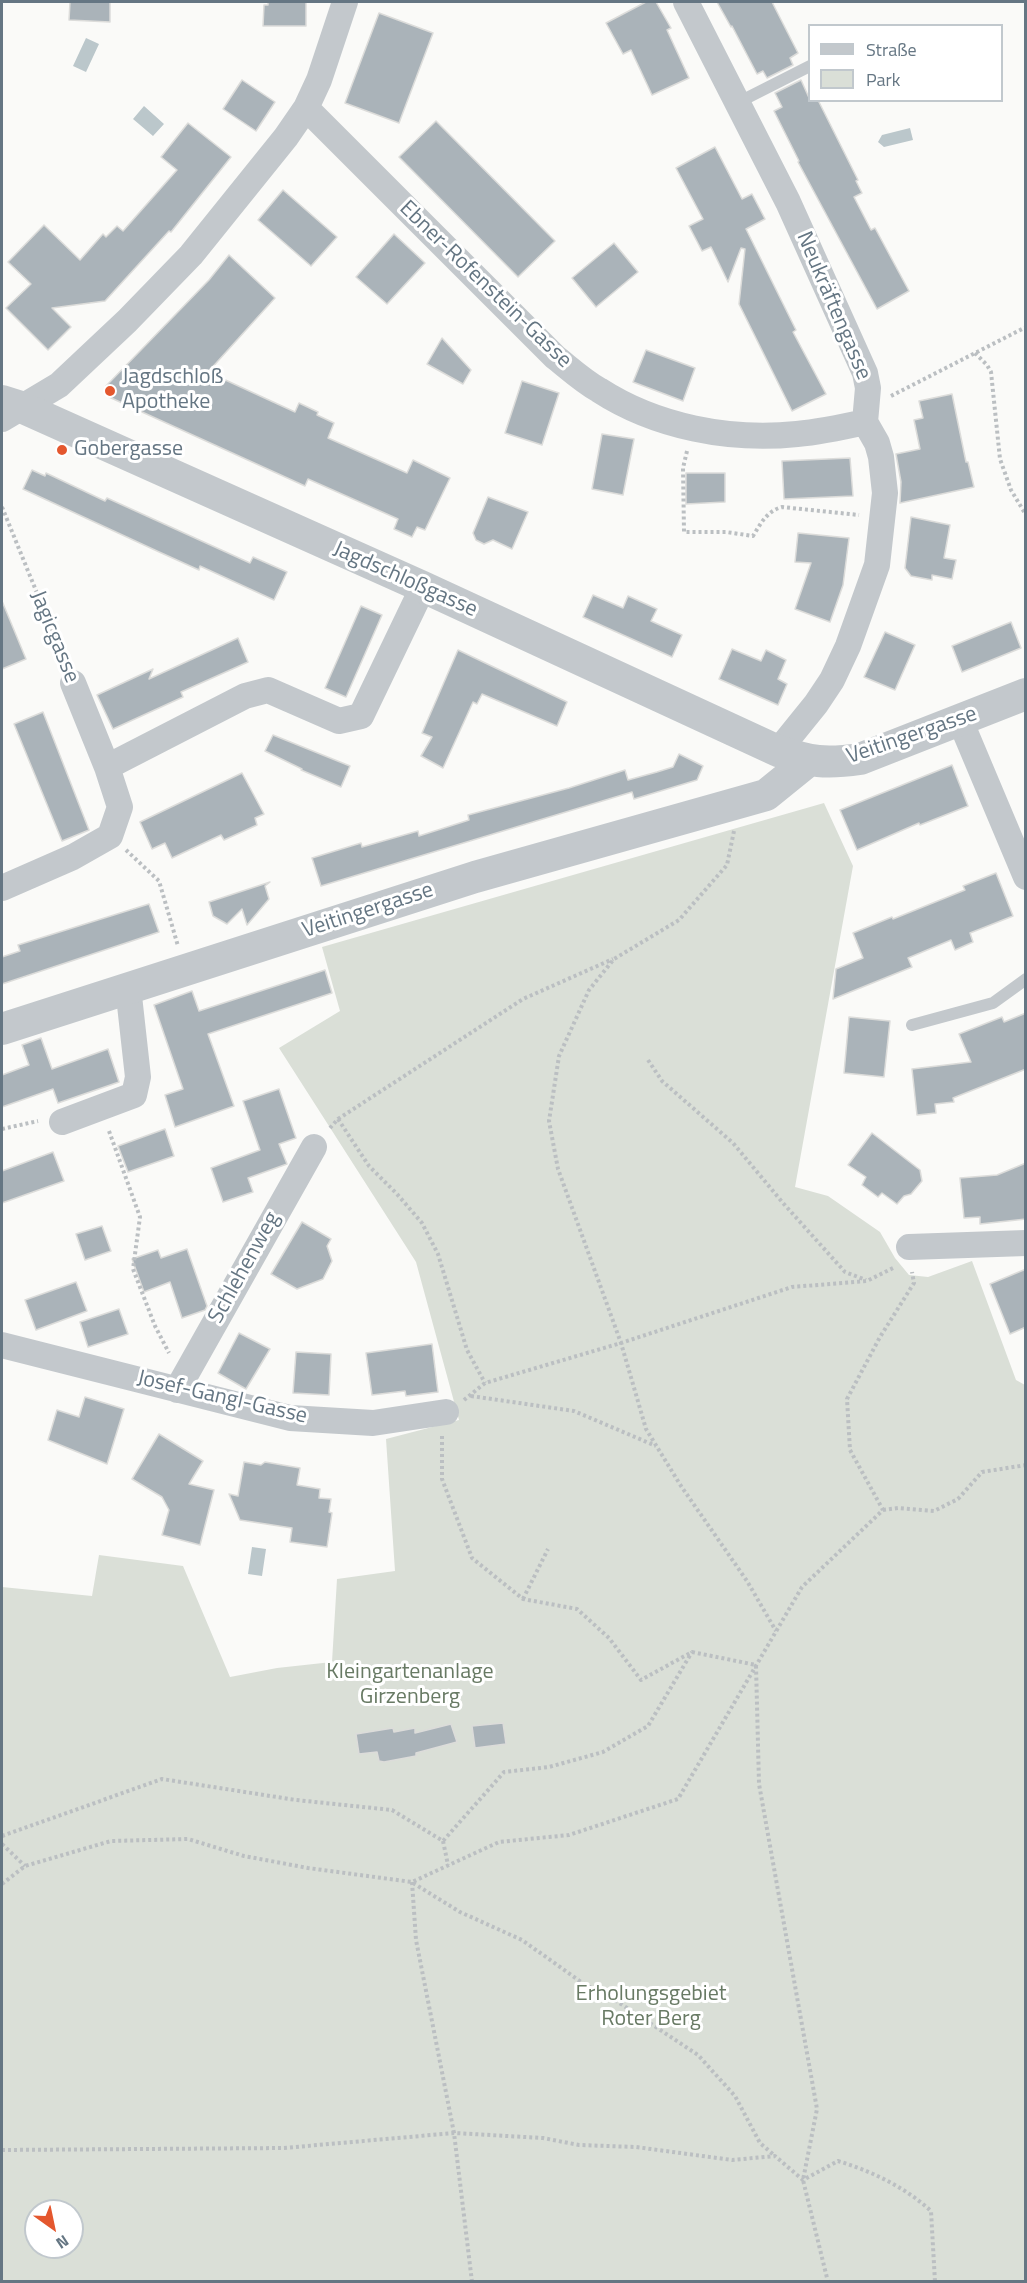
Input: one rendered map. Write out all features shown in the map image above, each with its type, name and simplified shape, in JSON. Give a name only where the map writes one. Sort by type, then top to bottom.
[{"type":"street","points":[[8,409],[58,385],[128,321],[191,255],[286,137],[306,108],[322,71],[345,2]]},
{"type":"street","name":"Neukräftengasse","points":[[686,2],[788,202],[860,362],[868,388],[866,415],[881,458],[885,493],[877,565],[848,646],[832,680],[778,751]]},
{"type":"street","name":"Ebner-Rofenstein-Gasse","points":[[306,108],[555,357],[599,391],[643,412],[692,428],[733,436],[797,435],[866,415]]},
{"type":"street","name":"Jagdschloßgasse","points":[[8,409],[423,587],[778,751],[808,761]]},
{"type":"street","points":[[107,767],[245,696],[268,690],[339,721],[361,716],[423,587]]},
{"type":"street","name":"Jagicgasse","points":[[73,683],[107,767],[120,807],[110,836]]},
{"type":"street","name":"Veitingergasse","points":[[2,1029],[475,877],[736,813],[766,795],[808,761],[832,763],[860,759],[1026,694]]},
{"type":"street","points":[[960,720],[1026,877]]},
{"type":"street","points":[[736,813],[778,751]]},
{"type":"street","points":[[2,888],[74,857],[110,836]]},
{"type":"street","points":[[62,1122],[134,1095],[138,1077],[128,987]]},
{"type":"street","name":"Schlehenweg","points":[[181,1382],[314,1147]]},
{"type":"street","points":[[909,1247],[1026,1243]]},
{"type":"street","name":"Josef-Gangl-Gasse","points":[[2,1345],[181,1382],[290,1418],[373,1423],[446,1412]]},
{"type":"lane","points":[[737,103],[808,67]]},
{"type":"lane","points":[[912,1025],[993,1003],[1026,979]]},
{"type":"path","points":[[866,415],[898,394],[1026,327]]},
{"type":"path","points":[[975,353],[987,365],[990,372],[1000,459],[1011,490],[1026,515]]},
{"type":"path","points":[[687,447],[683,468],[684,532],[726,532],[753,536],[766,516],[774,509],[782,507],[861,515]]},
{"type":"path","name":"Jagicgasse","points":[[2,507],[73,683]]},
{"type":"path","points":[[314,1147],[338,1119],[523,999],[614,959],[679,920],[727,866],[736,813]]},
{"type":"path","points":[[110,836],[159,880],[179,952]]},
{"type":"path","points":[[614,959],[589,990],[560,1056],[549,1121],[558,1169],[621,1343],[646,1429],[681,1486],[747,1581],[776,1631]]},
{"type":"path","points":[[648,1060],[662,1082],[733,1143],[844,1272],[867,1281]]},
{"type":"path","points":[[100,1107],[140,1217],[133,1269],[155,1326],[178,1371],[181,1382]]},
{"type":"path","points":[[2,1129],[48,1118],[62,1122]]},
{"type":"path","points":[[338,1119],[369,1166],[398,1194],[422,1223],[438,1254],[467,1350],[485,1383]]},
{"type":"path","points":[[756,1665],[692,1652],[641,1680],[609,1638],[577,1609],[523,1599],[472,1558],[442,1479],[441,1442],[446,1412],[485,1383],[621,1343],[792,1287],[867,1281],[894,1269],[909,1247]]},
{"type":"path","points":[[883,1510],[850,1449],[847,1399],[880,1337],[914,1283],[909,1247]]},
{"type":"path","points":[[470,1396],[574,1411],[657,1447]]},
{"type":"path","points":[[412,1882],[499,1842],[569,1835],[678,1799],[802,1587],[883,1510],[898,1508],[934,1511],[958,1499],[982,1472],[1026,1465]]},
{"type":"path","points":[[523,1599],[548,1549]]},
{"type":"path","points":[[443,1841],[504,1772],[549,1767],[603,1752],[648,1726],[692,1652]]},
{"type":"path","points":[[756,1665],[759,1784],[817,2109],[803,2180],[828,2282]]},
{"type":"path","points":[[2,1836],[162,1779],[296,1800],[392,1810],[443,1841],[448,1865]]},
{"type":"path","points":[[2,1884],[25,1866],[111,1840],[188,1839],[244,1856],[308,1868],[412,1882],[460,1912],[522,1940],[584,1984],[618,2002],[698,2055],[735,2097],[760,2144],[803,2180]]},
{"type":"path","points":[[2,1844],[25,1866]]},
{"type":"path","points":[[412,1882],[416,1940],[454,2133],[472,2282]]},
{"type":"path","points":[[2,2150],[284,2148],[454,2133],[543,2138],[579,2145],[636,2147],[732,2160],[775,2156]]},
{"type":"path","points":[[803,2180],[838,2161],[863,2169],[917,2198],[931,2211],[935,2282]]},
{"type":"green space","name":"Erholungsgebiet Roter Berg","points":[[824,803],[853,866],[795,1187],[828,1196],[880,1232],[895,1258],[909,1275],[928,1277],[972,1261],[1016,1380],[1025,1385],[1025,2281],[2,2281],[2,1587],[92,1596],[99,1555],[183,1566],[230,1677],[277,1668],[332,1662],[337,1579],[395,1571],[386,1439],[459,1420],[416,1262],[279,1048],[340,1011],[322,947]]},
{"type":"shaded area","points":[[86,38],[99,44],[86,72],[73,66]]},
{"type":"shaded area","points":[[144,106],[164,124],[153,136],[133,119]]},
{"type":"shaded area","points":[[910,128],[913,140],[884,147],[878,142],[882,135]]},
{"type":"shaded area","points":[[252,1547],[266,1549],[262,1576],[248,1574]]},
{"type":"building","points":[[70,2],[110,2],[110,22],[69,20]]},
{"type":"building","points":[[268,2],[306,2],[306,26],[263,26],[264,5],[268,5]]},
{"type":"building","points":[[646,2],[656,2],[671,28],[667,30],[689,78],[652,95],[631,50],[623,54],[606,23]]},
{"type":"building","points":[[717,2],[772,2],[798,53],[790,58],[793,65],[767,78],[763,71],[757,74]]},
{"type":"building","points":[[379,13],[433,33],[399,123],[345,103]]},
{"type":"building","points":[[242,80],[275,102],[256,131],[223,109]]},
{"type":"building","points":[[801,80],[808,96],[808,102],[819,102],[858,180],[856,181],[862,193],[854,197],[871,230],[875,228],[909,291],[877,309],[798,162],[774,111],[782,107],[775,93]]},
{"type":"building","points":[[436,121],[555,241],[518,277],[399,157]]},
{"type":"building","points":[[188,123],[231,157],[171,232],[169,231],[105,301],[52,308],[71,327],[48,350],[6,308],[31,284],[8,262],[44,225],[80,260],[103,234],[106,237],[117,226],[123,231],[177,170],[161,157]]},
{"type":"building","points":[[715,147],[742,199],[752,194],[765,219],[746,229],[796,330],[793,332],[826,394],[792,411],[739,304],[745,249],[741,248],[728,282],[711,247],[702,251],[689,226],[703,219],[676,168]]},
{"type":"building","points":[[283,190],[337,237],[311,266],[258,220]]},
{"type":"building","points":[[394,234],[425,263],[387,304],[356,277]]},
{"type":"building","points":[[614,243],[638,272],[596,307],[572,278]]},
{"type":"building","points":[[229,255],[275,298],[208,372],[295,412],[299,403],[318,412],[317,415],[334,423],[328,438],[407,473],[413,460],[450,478],[425,530],[417,527],[412,537],[394,529],[398,519],[308,479],[305,486],[109,397],[106,386],[209,280]]},
{"type":"building","points":[[442,338],[471,370],[463,384],[427,364]]},
{"type":"building","points":[[646,350],[695,368],[683,401],[633,382]]},
{"type":"building","points":[[522,381],[559,393],[542,445],[505,433]]},
{"type":"building","points":[[952,394],[966,462],[968,462],[974,487],[900,503],[901,482],[896,454],[920,449],[914,420],[923,418],[919,401]]},
{"type":"building","points":[[602,434],[634,439],[623,495],[592,489]]},
{"type":"building","points":[[850,458],[853,496],[784,499],[782,461]]},
{"type":"building","points":[[32,470],[45,476],[46,473],[105,501],[107,498],[250,563],[253,557],[287,572],[274,600],[200,566],[199,570],[23,489]]},
{"type":"building","points":[[686,473],[725,473],[725,502],[686,504]]},
{"type":"building","points":[[488,497],[528,512],[512,549],[493,540],[484,544],[476,540],[473,533]]},
{"type":"building","points":[[911,517],[950,525],[944,558],[956,560],[952,579],[932,575],[932,580],[911,576],[905,568]]},
{"type":"building","points":[[798,533],[849,538],[843,585],[830,622],[795,609],[811,563],[795,562]]},
{"type":"building","points":[[593,595],[623,608],[628,596],[657,609],[651,621],[682,635],[672,657],[583,617]]},
{"type":"building","points":[[2,601],[26,659],[2,669]]},
{"type":"building","points":[[361,606],[382,615],[346,697],[325,688]]},
{"type":"building","points":[[1011,622],[1021,648],[962,672],[952,646]]},
{"type":"building","points":[[885,632],[915,645],[895,690],[864,677]]},
{"type":"building","points":[[238,638],[248,662],[181,692],[183,697],[113,729],[97,695],[153,669],[149,679]]},
{"type":"building","points":[[732,649],[761,661],[766,650],[786,660],[778,679],[787,684],[778,705],[719,679]]},
{"type":"building","points":[[458,650],[567,702],[557,726],[482,694],[477,704],[473,702],[443,768],[421,756],[432,737],[422,733]]},
{"type":"building","points":[[43,712],[89,830],[62,841],[14,724]]},
{"type":"building","points":[[273,735],[350,766],[341,787],[265,751]]},
{"type":"building","points":[[679,754],[703,766],[697,780],[634,799],[632,792],[321,886],[312,858],[361,843],[362,847],[418,831],[419,836],[469,820],[468,815],[569,788],[625,770],[628,780],[657,772],[673,767]]},
{"type":"building","points":[[952,765],[968,806],[920,825],[919,823],[857,850],[840,810]]},
{"type":"building","points":[[242,773],[264,814],[255,818],[257,825],[224,840],[221,835],[172,858],[165,843],[152,849],[140,822]]},
{"type":"building","points":[[996,873],[1013,916],[970,933],[973,942],[955,950],[951,940],[908,958],[912,967],[833,999],[836,969],[863,958],[853,933],[965,890],[963,886]]},
{"type":"building","points":[[270,882],[265,886],[269,899],[247,925],[242,909],[227,924],[213,916],[209,902]]},
{"type":"building","points":[[149,904],[159,932],[2,984],[2,957],[20,951],[18,945]]},
{"type":"building","points":[[325,970],[332,993],[208,1034],[234,1106],[175,1127],[165,1095],[183,1089],[154,1005],[192,991],[199,1011]]},
{"type":"building","points":[[1026,1013],[1026,1069],[953,1098],[954,1102],[935,1104],[936,1113],[917,1115],[912,1069],[971,1062],[959,1034],[1002,1017],[1004,1022]]},
{"type":"building","points":[[849,1017],[890,1021],[884,1077],[844,1073]]},
{"type":"building","points":[[41,1038],[52,1069],[108,1049],[119,1082],[58,1103],[53,1089],[2,1107],[2,1075],[29,1065],[22,1045]]},
{"type":"building","points":[[279,1089],[296,1138],[279,1144],[287,1164],[248,1178],[253,1192],[223,1202],[211,1168],[260,1150],[243,1101]]},
{"type":"building","points":[[165,1129],[174,1156],[128,1172],[118,1146]]},
{"type":"building","points":[[872,1133],[920,1170],[922,1181],[911,1194],[904,1196],[897,1204],[882,1193],[878,1197],[862,1185],[866,1177],[848,1165]]},
{"type":"building","points":[[53,1152],[64,1181],[2,1203],[2,1171]]},
{"type":"building","points":[[1026,1163],[1026,1219],[980,1224],[980,1217],[964,1218],[960,1178],[997,1175]]},
{"type":"building","points":[[302,1222],[331,1239],[327,1246],[332,1261],[323,1279],[297,1289],[271,1274]]},
{"type":"building","points":[[102,1226],[111,1251],[85,1260],[76,1234]]},
{"type":"building","points":[[187,1249],[207,1306],[205,1310],[182,1318],[170,1282],[144,1292],[132,1259],[158,1250],[161,1258]]},
{"type":"building","points":[[1026,1269],[1026,1327],[1010,1334],[990,1284]]},
{"type":"building","points":[[76,1282],[87,1311],[36,1330],[25,1300]]},
{"type":"building","points":[[119,1309],[128,1334],[88,1347],[80,1322]]},
{"type":"building","points":[[239,1333],[270,1349],[246,1389],[218,1373]]},
{"type":"building","points":[[432,1344],[438,1392],[406,1396],[405,1391],[372,1395],[366,1353]]},
{"type":"building","points":[[296,1352],[331,1354],[329,1395],[293,1393]]},
{"type":"building","points":[[85,1397],[124,1409],[107,1464],[48,1440],[57,1410],[79,1417]]},
{"type":"building","points":[[159,1434],[203,1461],[189,1484],[214,1490],[200,1545],[162,1535],[169,1510],[162,1497],[132,1479]]},
{"type":"building","points":[[244,1462],[261,1465],[265,1462],[300,1468],[297,1485],[320,1489],[319,1498],[331,1499],[329,1512],[332,1513],[327,1547],[290,1542],[292,1528],[240,1520],[229,1494],[238,1496]]},
{"type":"building","points":[[503,1723],[506,1744],[475,1748],[472,1726]]},
{"type":"building","points":[[451,1724],[457,1742],[416,1753],[416,1756],[384,1762],[379,1761],[377,1752],[359,1754],[356,1734],[393,1728],[394,1732],[415,1728],[415,1733]]},
{"type":"place","name":"Jagdschloß Apotheke","points":[[110,391]]},
{"type":"place","name":"Gobergasse","points":[[62,450]]},
{"type":"park label","name":"Kleingartenanlage Girzenberg","points":[[410,1686]]}]
